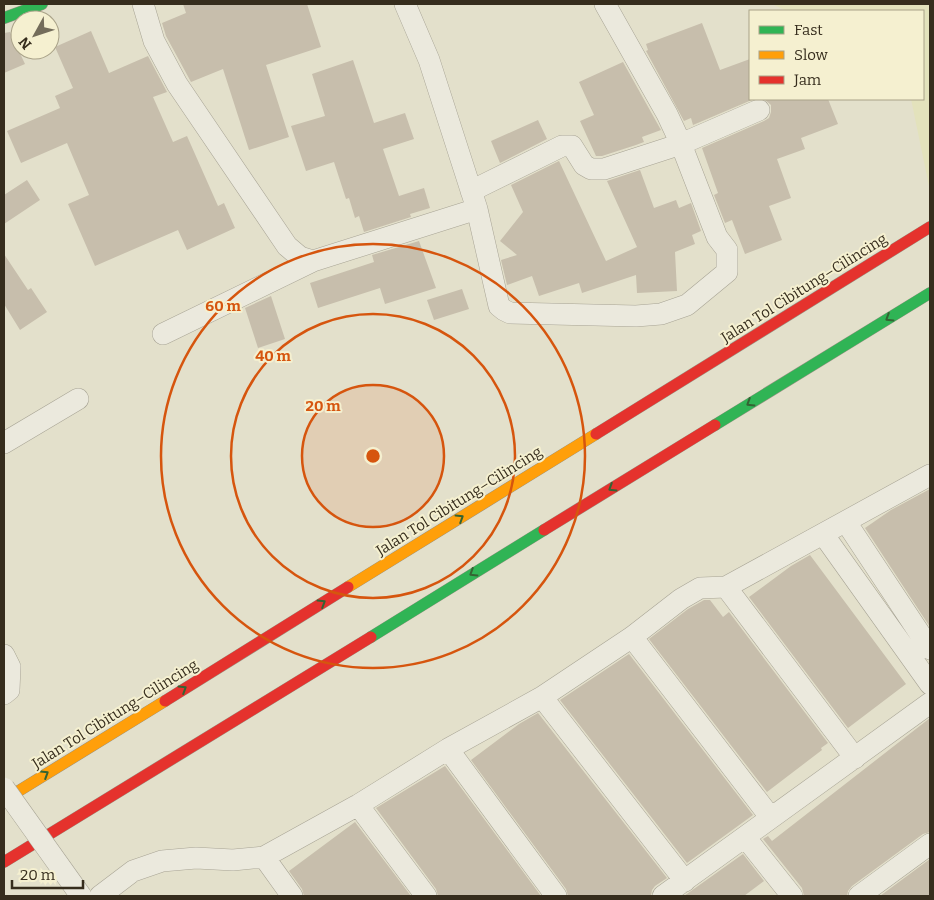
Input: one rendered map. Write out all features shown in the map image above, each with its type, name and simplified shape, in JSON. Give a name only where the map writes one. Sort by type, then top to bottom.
[{"type":"main road","points":[[4,18],[42,4]]},
{"type":"main road","name":"Jalan Tol Cibitung–Cilincing","points":[[4,800],[930,227]]},
{"type":"main road","points":[[4,862],[930,293]]},
{"type":"street","points":[[144,4],[154,41],[177,84],[287,246],[300,257],[313,261]]},
{"type":"street","points":[[405,4],[429,60],[474,200],[499,306],[510,313],[636,316],[660,314],[687,305],[727,272],[727,250],[717,237],[681,144],[654,90],[605,4]]},
{"type":"street","points":[[163,334],[313,261],[474,200],[540,157],[567,145],[572,146],[584,165],[591,169],[604,169],[681,144],[759,110]]},
{"type":"street","points":[[4,443],[78,399]]},
{"type":"street","points":[[100,896],[133,870],[162,861],[196,858],[233,860],[264,857],[358,805],[448,749],[542,696],[632,637],[681,599],[700,588],[726,587],[930,475]]},
{"type":"street","points":[[846,522],[930,649]]},
{"type":"street","points":[[823,534],[930,684]]},
{"type":"street","points":[[726,587],[855,758]]},
{"type":"street","points":[[632,637],[771,818]]},
{"type":"street","points":[[4,655],[10,667],[9,690],[4,694]]},
{"type":"street","points":[[542,696],[684,880]]},
{"type":"street","points":[[663,896],[930,703]]},
{"type":"street","points":[[448,749],[556,896]]},
{"type":"street","points":[[4,788],[81,896]]},
{"type":"street","points":[[358,805],[426,896]]},
{"type":"street","points":[[745,837],[792,896]]},
{"type":"street","points":[[859,896],[930,844]]},
{"type":"street","points":[[264,857],[292,896]]},
{"type":"green space","points":[[772,4],[930,4],[930,191],[911,100],[924,100],[924,10],[785,10]]},
{"type":"building","points":[[183,4],[307,4],[321,47],[266,65],[289,137],[249,150],[223,69],[191,82],[166,36],[162,23],[186,13]]},
{"type":"building","points":[[702,23],[720,70],[749,59],[749,100],[752,100],[693,125],[691,118],[684,121],[646,51],[648,50],[646,44]]},
{"type":"building","points":[[91,31],[109,73],[148,56],[167,92],[153,97],[173,142],[187,136],[218,206],[224,203],[235,228],[187,250],[178,230],[95,266],[68,204],[89,195],[67,143],[21,163],[7,131],[60,108],[55,96],[73,88],[60,58],[60,45]]},
{"type":"building","points":[[10,32],[10,60],[23,60],[25,64],[4,73],[4,33]]},
{"type":"building","points":[[353,60],[374,123],[405,113],[414,139],[383,149],[399,196],[424,188],[430,208],[410,214],[411,217],[364,232],[359,216],[355,218],[349,198],[346,199],[334,162],[306,171],[291,126],[325,116],[312,74]]},
{"type":"building","points":[[623,62],[661,130],[642,137],[644,142],[602,156],[596,156],[580,121],[594,115],[579,82]]},
{"type":"building","points":[[765,100],[828,100],[838,124],[801,138],[805,149],[777,159],[791,198],[769,206],[782,240],[745,254],[732,220],[725,223],[714,195],[718,193],[702,148],[769,118],[771,105]]},
{"type":"building","points":[[538,120],[547,139],[500,163],[491,141]]},
{"type":"building","points":[[559,161],[606,261],[637,247],[607,181],[640,170],[654,208],[676,200],[679,208],[691,203],[701,231],[692,235],[695,244],[675,252],[677,291],[637,293],[636,275],[582,293],[579,283],[539,296],[532,276],[507,285],[501,260],[517,255],[500,241],[523,212],[511,185]]},
{"type":"building","points":[[27,180],[40,200],[4,224],[4,195]]},
{"type":"building","points":[[419,241],[436,288],[385,304],[380,288],[318,308],[310,283],[374,262],[372,255]]},
{"type":"building","points":[[4,254],[28,290],[31,288],[47,312],[20,330],[4,304]]},
{"type":"building","points":[[462,289],[469,309],[434,320],[427,300]]},
{"type":"building","points":[[271,296],[285,339],[258,348],[245,308]]},
{"type":"building","points":[[930,489],[930,627],[865,528],[891,510]]},
{"type":"building","points":[[810,555],[906,684],[848,728],[749,597],[791,566]]},
{"type":"building","points":[[704,600],[710,600],[723,617],[729,612],[828,743],[821,748],[822,750],[767,792],[649,639],[688,609]]},
{"type":"building","points":[[629,654],[753,815],[687,863],[560,700]]},
{"type":"building","points":[[538,713],[667,878],[655,886],[651,896],[568,896],[566,889],[471,760],[519,724]]},
{"type":"building","points":[[930,718],[930,832],[923,834],[852,886],[847,896],[804,896],[802,888],[763,839],[768,836],[772,841]]},
{"type":"building","points":[[445,766],[541,896],[438,896],[436,889],[376,808]]},
{"type":"building","points":[[355,822],[411,896],[304,896],[302,889],[289,871]]},
{"type":"building","points":[[743,854],[764,881],[744,896],[684,896]]},
{"type":"building","points":[[930,859],[930,896],[880,896]]},
{"type":"traffic: fast","points":[[4,18],[42,4]]},
{"type":"traffic: fast","points":[[715,425],[930,293]]},
{"type":"traffic: fast","points":[[371,637],[544,530]]},
{"type":"traffic: slow","points":[[348,587],[596,434]]},
{"type":"traffic: slow","points":[[4,800],[165,701]]},
{"type":"traffic: jam","points":[[596,434],[930,227]]},
{"type":"traffic: jam","points":[[544,530],[715,425]]},
{"type":"traffic: jam","points":[[165,701],[348,587]]},
{"type":"traffic: jam","points":[[4,862],[371,637]]}]
